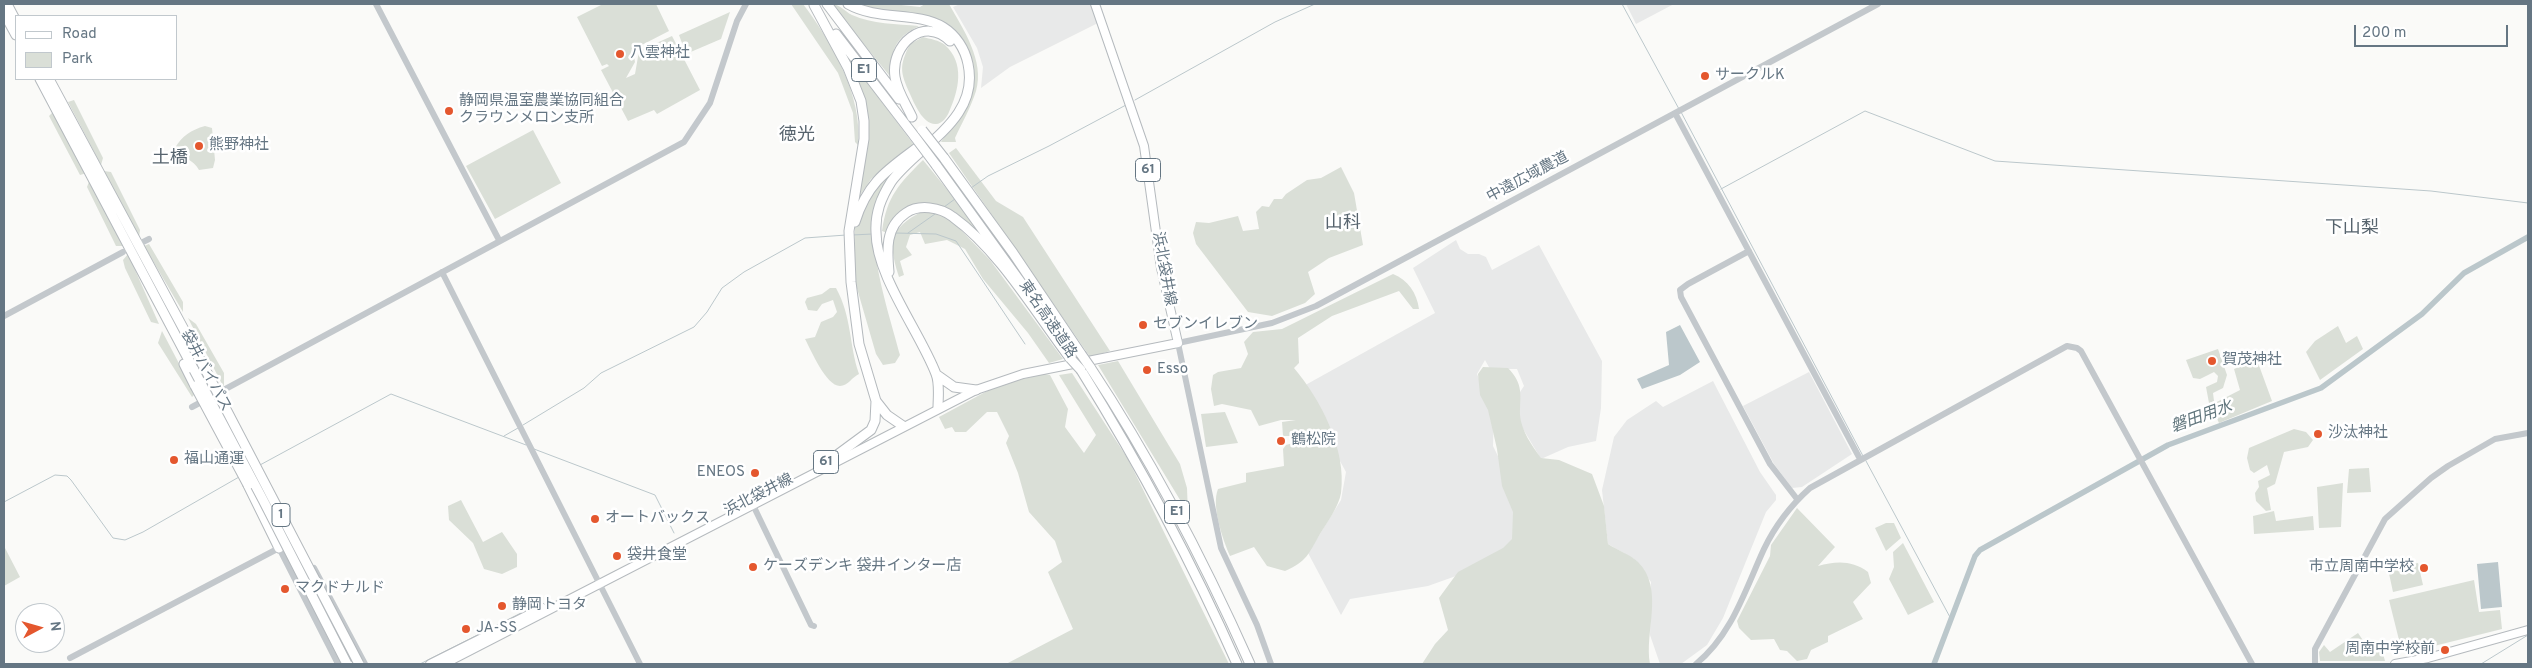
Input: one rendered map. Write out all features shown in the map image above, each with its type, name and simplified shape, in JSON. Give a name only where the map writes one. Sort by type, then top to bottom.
[{"type":"highway","points":[[7,4],[15,18]]},
{"type":"highway","points":[[813,4],[848,68],[860,101],[864,121],[864,139],[849,231],[851,282],[860,344],[876,401],[875,421],[871,430],[833,458]]},
{"type":"highway","name":"東名高速道路","points":[[813,4],[936,165],[1075,357],[1090,368],[1138,442],[1172,502],[1223,603],[1250,664]]},
{"type":"highway","name":"東名高速道路","points":[[827,4],[1013,252],[1075,357],[1080,370],[1129,448],[1166,514],[1237,664]]},
{"type":"highway","points":[[848,4],[872,14],[921,20],[941,26],[958,41],[964,52],[969,70],[970,82],[966,99],[940,137],[904,167],[893,180],[878,205],[875,233],[878,251],[890,281],[937,376],[938,408]]},
{"type":"highway","points":[[4,13],[15,33]]},
{"type":"highway","points":[[850,256],[852,231],[861,201],[878,178],[937,132],[954,111],[960,97],[964,81],[963,63],[953,44],[938,32],[922,31],[915,34],[903,44],[894,66],[895,78],[912,116]]},
{"type":"highway","name":"袋井バイパス","points":[[41,80],[60,108],[205,365],[359,664]]},
{"type":"highway","name":"袋井バイパス","points":[[49,80],[60,108],[154,294],[268,509],[347,664]]},
{"type":"highway","points":[[890,281],[888,240],[898,220],[908,212],[921,208],[942,211],[951,215],[984,246],[1075,357]]},
{"type":"highway","points":[[154,294],[160,316],[279,548]]},
{"type":"highway","points":[[205,365],[298,538]]},
{"type":"highway","points":[[937,376],[954,387],[976,390]]},
{"type":"highway","points":[[876,401],[887,415],[903,426]]},
{"type":"main road","name":"浜北袋井線","points":[[430,664],[598,583],[976,390],[1031,372],[1178,343],[1161,268],[1144,146],[1095,4]]},
{"type":"main road","name":"浜北袋井線","points":[[444,664],[833,458],[903,426]]},
{"type":"main road","points":[[2395,664],[2428,658],[2528,630]]},
{"type":"street","points":[[376,4],[499,240]]},
{"type":"street","points":[[192,407],[684,142],[710,103],[735,28],[746,4]]},
{"type":"street","name":"中遠広域農道","points":[[1178,343],[1272,323],[1316,306],[1878,4]]},
{"type":"street","points":[[1675,113],[1860,459]]},
{"type":"street","points":[[1749,251],[1688,284],[1680,290],[1681,297],[1770,464],[1797,499]]},
{"type":"street","points":[[4,316],[123,252]]},
{"type":"street","points":[[442,272],[640,664]]},
{"type":"street","points":[[1178,343],[1221,548],[1256,625],[1271,664]]},
{"type":"street","points":[[1696,664],[1715,646],[1729,626],[1764,548],[1776,526],[1797,499],[1820,481],[2067,346],[2078,348],[2106,394],[2252,664]]},
{"type":"street","points":[[2315,664],[2315,649],[2385,519],[2430,478],[2448,466],[2496,439],[2528,433]]},
{"type":"street","points":[[753,505],[811,625],[814,626]]},
{"type":"street","points":[[70,658],[298,538],[365,664]]},
{"type":"street","points":[[279,548],[338,664]]},
{"type":"shaded area","points":[[960,4],[1091,4],[1098,23],[1010,67],[981,88],[983,67],[977,48],[953,7]]},
{"type":"shaded area","points":[[1626,4],[1674,4],[1636,24]]},
{"type":"shaded area","points":[[1456,240],[1460,249],[1468,254],[1479,254],[1486,257],[1492,270],[1539,245],[1602,361],[1601,408],[1596,441],[1568,447],[1541,459],[1510,407],[1524,386],[1517,369],[1490,369],[1485,360],[1477,374],[1494,411],[1493,446],[1518,497],[1551,542],[1428,586],[1350,599],[1341,615],[1308,553],[1341,500],[1346,472],[1300,388],[1435,313],[1413,268]]},
{"type":"shaded area","points":[[1680,325],[1700,362],[1680,375],[1642,389],[1637,379],[1669,365],[1666,332]]},
{"type":"shaded area","points":[[1809,372],[1852,454],[1802,487],[1792,488],[1774,464],[1743,406]]},
{"type":"shaded area","points":[[1713,381],[1760,472],[1776,495],[1776,500],[1766,512],[1723,618],[1707,645],[1681,664],[1660,664],[1650,635],[1651,582],[1634,559],[1608,544],[1602,490],[1614,437],[1627,420],[1656,401],[1663,407]]},
{"type":"shaded area","points":[[2498,562],[2502,607],[2481,609],[2477,564]]},
{"type":"green space","points":[[603,4],[656,4],[669,31],[634,49],[632,47],[635,62],[626,78],[635,74],[639,51],[672,36],[700,90],[657,114],[654,110],[628,121],[601,70],[609,66],[607,64],[602,66],[577,17]]},
{"type":"green space","points":[[791,4],[803,4],[825,35],[843,70],[856,108],[858,145],[855,142],[853,113],[838,73]]},
{"type":"green space","points":[[831,4],[839,6],[852,15],[868,20],[919,26],[904,36],[895,47],[892,61],[893,80]]},
{"type":"green space","points":[[850,4],[892,4],[920,7],[925,4],[949,4],[971,46],[978,68],[976,91],[955,138],[956,142],[941,142],[957,118],[972,73],[945,27]]},
{"type":"green space","points":[[730,12],[721,39],[686,54],[679,35]]},
{"type":"green space","points":[[923,37],[945,45],[951,52],[958,68],[953,104],[946,118],[938,124],[927,121],[920,113],[904,80],[902,69],[910,44]]},
{"type":"green space","points":[[848,57],[914,145],[871,179],[857,200],[865,156],[858,85]]},
{"type":"green space","points":[[74,100],[103,158],[101,165],[68,102]]},
{"type":"green space","points":[[53,112],[87,173],[80,175],[49,116]]},
{"type":"green space","points":[[205,126],[212,128],[215,160],[213,168],[199,170],[175,148],[187,134]]},
{"type":"green space","points":[[533,130],[561,183],[495,219],[466,166]]},
{"type":"green space","points":[[956,148],[996,201],[1023,217],[1110,351],[1090,357],[949,153]]},
{"type":"green space","points":[[920,151],[886,183],[878,199],[874,220],[874,243],[878,267],[900,355],[895,363],[883,365],[876,354],[854,278],[855,226],[870,194],[883,177]]},
{"type":"green space","points":[[923,160],[977,226],[974,229],[942,211],[925,207],[916,208],[905,214],[890,234],[882,231],[887,209],[895,191]]},
{"type":"green space","points":[[1341,167],[1354,193],[1363,245],[1329,258],[1308,272],[1315,294],[1305,303],[1272,316],[1248,312],[1196,244],[1193,233],[1196,222],[1209,223],[1238,216],[1243,231],[1259,229],[1256,212],[1262,206],[1269,207],[1274,199],[1282,199],[1286,194],[1307,180],[1321,178]]},
{"type":"green space","points":[[104,171],[111,172],[140,230],[139,238]]},
{"type":"green space","points":[[90,179],[124,246],[116,246],[87,187]]},
{"type":"green space","points":[[929,208],[953,222],[990,260],[1063,359],[1049,363],[1028,333],[983,279],[965,249],[947,240],[925,244],[920,232],[910,235],[906,247],[912,255],[900,261],[904,275],[899,277],[893,252],[895,234],[907,221]]},
{"type":"green space","points":[[149,244],[183,302],[183,312],[144,246]]},
{"type":"green space","points":[[128,254],[159,324],[151,322],[125,268],[123,260]]},
{"type":"green space","points":[[1393,274],[1411,288],[1419,309],[1413,309],[1399,291],[1332,316],[1298,338],[1299,363],[1294,368],[1314,395],[1330,426],[1340,460],[1341,493],[1332,514],[1306,557],[1285,571],[1267,566],[1254,547],[1230,556],[1221,532],[1217,513],[1216,496],[1218,489],[1246,482],[1246,473],[1284,466],[1283,449],[1286,445],[1293,443],[1293,436],[1283,436],[1282,422],[1296,420],[1281,420],[1259,426],[1251,410],[1222,404],[1214,406],[1211,389],[1213,375],[1218,372],[1241,368],[1248,354],[1244,342],[1253,332],[1282,329]]},
{"type":"green space","points":[[830,288],[836,288],[845,310],[859,374],[845,385],[840,386],[829,380],[824,374],[805,339],[815,337],[821,322],[833,317],[837,312],[833,300],[822,304],[817,311],[808,310],[805,302],[807,298],[822,294]]},
{"type":"green space","points":[[188,318],[196,324],[224,373],[224,388]]},
{"type":"green space","points":[[2338,326],[2346,343],[2357,336],[2363,349],[2320,380],[2306,352],[2315,341]]},
{"type":"green space","points":[[162,331],[195,394],[192,397],[158,343]]},
{"type":"green space","points":[[2218,349],[2227,375],[2223,388],[2213,393],[2214,401],[2209,403],[2206,387],[2217,382],[2218,376],[2214,372],[2200,379],[2193,378],[2186,360]]},
{"type":"green space","points":[[2257,360],[2272,401],[2219,423],[2211,405],[2240,390],[2234,369]]},
{"type":"green space","points":[[1118,361],[1180,464],[1187,488],[1188,513],[1098,365]]},
{"type":"green space","points":[[1483,367],[1508,368],[1517,380],[1520,390],[1522,426],[1541,458],[1559,460],[1592,474],[1604,506],[1608,544],[1638,562],[1646,573],[1650,585],[1652,611],[1649,638],[1650,664],[1422,664],[1435,644],[1448,630],[1439,598],[1458,572],[1503,548],[1512,539],[1513,512],[1502,486],[1497,449],[1488,410],[1480,395],[1478,374]]},
{"type":"green space","points":[[1072,373],[1128,459],[1229,664],[1006,664],[1073,629],[1048,572],[1062,562],[1055,541],[1029,512],[1018,473],[1006,443],[1009,436],[997,412],[987,412],[966,432],[955,432],[952,427],[945,429],[939,417],[1000,384],[1045,374],[1050,375],[1068,409],[1065,427],[1084,453],[1096,435],[1059,375]]},
{"type":"green space","points":[[1225,412],[1238,443],[1206,447],[1201,414]]},
{"type":"green space","points":[[2294,429],[2306,432],[2313,440],[2308,447],[2284,452],[2275,484],[2267,488],[2271,510],[2266,511],[2256,501],[2255,493],[2259,487],[2258,481],[2270,475],[2267,465],[2254,473],[2250,470],[2247,458],[2249,448]]},
{"type":"green space","points":[[2369,468],[2371,492],[2347,493],[2349,469]]},
{"type":"green space","points":[[2343,483],[2341,527],[2319,528],[2317,487]]},
{"type":"green space","points":[[461,500],[483,542],[502,532],[517,554],[517,567],[502,574],[484,569],[473,543],[449,520],[448,506]]},
{"type":"green space","points":[[1797,508],[1835,547],[1818,566],[1831,563],[1856,565],[1868,572],[1871,583],[1853,602],[1863,619],[1828,636],[1828,642],[1811,650],[1807,659],[1797,661],[1787,651],[1780,650],[1774,639],[1751,640],[1739,628],[1737,621],[1770,556],[1771,545]]},
{"type":"green space","points":[[2274,511],[2276,521],[2313,516],[2314,530],[2254,534],[2253,516]]},
{"type":"green space","points":[[1886,523],[1894,523],[1901,538],[1886,551],[1875,528]]},
{"type":"green space","points":[[1903,543],[1934,602],[1908,615],[1889,579],[1894,567],[1893,552]]},
{"type":"green space","points":[[4,546],[20,577],[4,586]]},
{"type":"green space","points":[[2418,563],[2423,585],[2393,592],[2388,569]]},
{"type":"green space","points":[[2474,580],[2479,612],[2500,610],[2502,629],[2410,652],[2401,648],[2389,600]]},
{"type":"green space","points":[[2358,633],[2371,652],[2382,650],[2385,661],[2320,661],[2319,652],[2324,645],[2330,652]]},
{"type":"waterway","points":[[1135,100],[1275,22],[1315,4]]},
{"type":"waterway","points":[[1622,4],[1679,109]]},
{"type":"waterway","points":[[971,188],[988,176],[1126,105]]},
{"type":"waterway","points":[[1721,189],[1865,111],[1995,161],[2431,191],[2528,203]]},
{"type":"waterway","points":[[1681,112],[1863,456]]},
{"type":"waterway","points":[[944,207],[955,199]]},
{"type":"waterway","points":[[908,233],[935,214]]},
{"type":"waterway","points":[[895,233],[936,234],[956,241],[1025,344]]},
{"type":"waterway","points":[[852,235],[873,234]]},
{"type":"waterway","points":[[523,425],[584,388],[601,373],[694,327],[707,312],[722,288],[744,272],[805,238],[846,235]]},
{"type":"waterway","name":"磐田用水","points":[[1934,664],[1975,556],[1980,550],[2168,445],[2321,388],[2422,314],[2464,273],[2528,237]]},
{"type":"waterway","points":[[260,465],[391,394],[526,445]]},
{"type":"waterway","points":[[504,436],[518,428]]},
{"type":"waterway","points":[[534,449],[655,495],[674,533]]},
{"type":"waterway","points":[[1866,461],[1951,619]]},
{"type":"waterway","points":[[4,502],[55,475],[67,476],[113,538],[125,540],[143,532],[239,477]]},
{"type":"waterway","points":[[420,664],[521,613]]},
{"type":"waterway","points":[[2481,664],[2528,635]]},
{"type":"place","name":"八雲神社","points":[[620,54]]},
{"type":"place","name":"サークルK","points":[[1705,76]]},
{"type":"place","name":"静岡県温室農業協同組合 クラウンメロン支所","points":[[449,111]]},
{"type":"place","name":"熊野神社","points":[[199,146]]},
{"type":"place","name":"セブンイレブン","points":[[1143,325]]},
{"type":"place","name":"賀茂神社","points":[[2212,361]]},
{"type":"place","name":"Esso","points":[[1147,370]]},
{"type":"place","name":"沙汰神社","points":[[2318,434]]},
{"type":"place","name":"鶴松院","points":[[1281,441]]},
{"type":"place","name":"福山通運","points":[[174,460]]},
{"type":"place","name":"ENEOS","points":[[755,473]]},
{"type":"place","name":"オートバックス","points":[[595,519]]},
{"type":"place","name":"袋井食堂","points":[[617,556]]},
{"type":"place","name":"ケーズデンキ 袋井インター店","points":[[753,567]]},
{"type":"place","name":"市立周南中学校","points":[[2424,568]]},
{"type":"place","name":"マクドナルド","points":[[285,589]]},
{"type":"place","name":"静岡トヨタ","points":[[502,606]]},
{"type":"place","name":"JA-SS","points":[[466,629]]},
{"type":"place","name":"周南中学校前","points":[[2445,650]]},
{"type":"district","name":"徳光","points":[[797,136]]},
{"type":"district","name":"土橋","points":[[170,159]]},
{"type":"district","name":"山科","points":[[1343,224]]},
{"type":"district","name":"下山梨","points":[[2352,229]]}]
